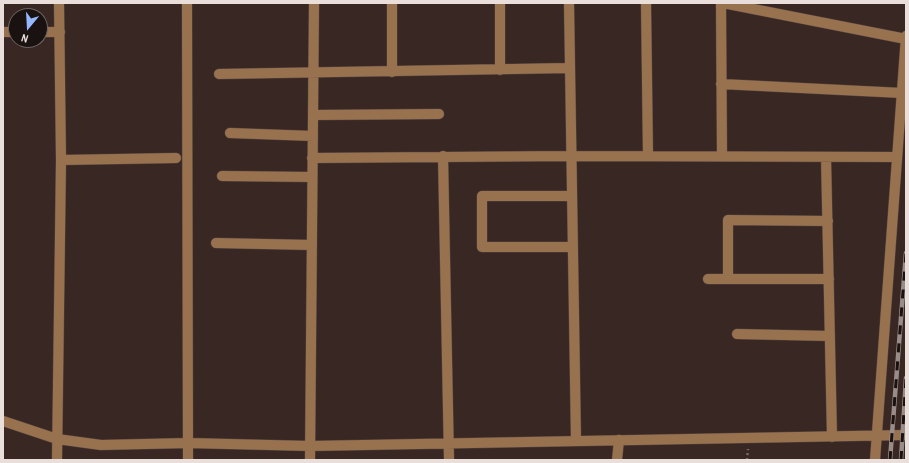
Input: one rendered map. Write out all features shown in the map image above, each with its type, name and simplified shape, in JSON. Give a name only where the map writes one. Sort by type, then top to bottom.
[{"type":"street","points":[[57,460],[61,160],[59,3]]},
{"type":"street","points":[[187,3],[188,460]]},
{"type":"street","points":[[310,460],[314,3]]},
{"type":"street","points":[[392,3],[392,72]]},
{"type":"street","points":[[500,3],[500,70]]},
{"type":"street","points":[[569,3],[576,441]]},
{"type":"street","points":[[646,3],[648,156]]},
{"type":"street","points":[[722,156],[722,3],[906,39]]},
{"type":"street","points":[[48,32],[60,32]]},
{"type":"street","points":[[875,460],[906,36]]},
{"type":"street","points":[[219,74],[313,74],[570,68]]},
{"type":"street","points":[[721,84],[902,94]]},
{"type":"street","points":[[313,115],[439,114]]},
{"type":"street","points":[[230,133],[313,136]]},
{"type":"street","points":[[312,158],[443,156],[897,157]]},
{"type":"street","points":[[443,156],[449,460]]},
{"type":"street","points":[[826,156],[832,437]]},
{"type":"street","points":[[61,160],[176,158]]},
{"type":"street","points":[[222,176],[312,177]]},
{"type":"street","points":[[572,196],[482,196],[482,248],[573,247]]},
{"type":"street","points":[[728,279],[728,220],[828,221]]},
{"type":"street","points":[[216,243],[312,245]]},
{"type":"street","points":[[708,279],[829,279]]},
{"type":"street","points":[[737,334],[830,336]]},
{"type":"street","points":[[3,421],[57,439],[101,445],[188,443],[310,446],[906,436]]},
{"type":"street","points":[[617,460],[619,440]]},
{"type":"railway","points":[[890,460],[906,253]]},
{"type":"railway","points":[[901,460],[906,378]]}]
